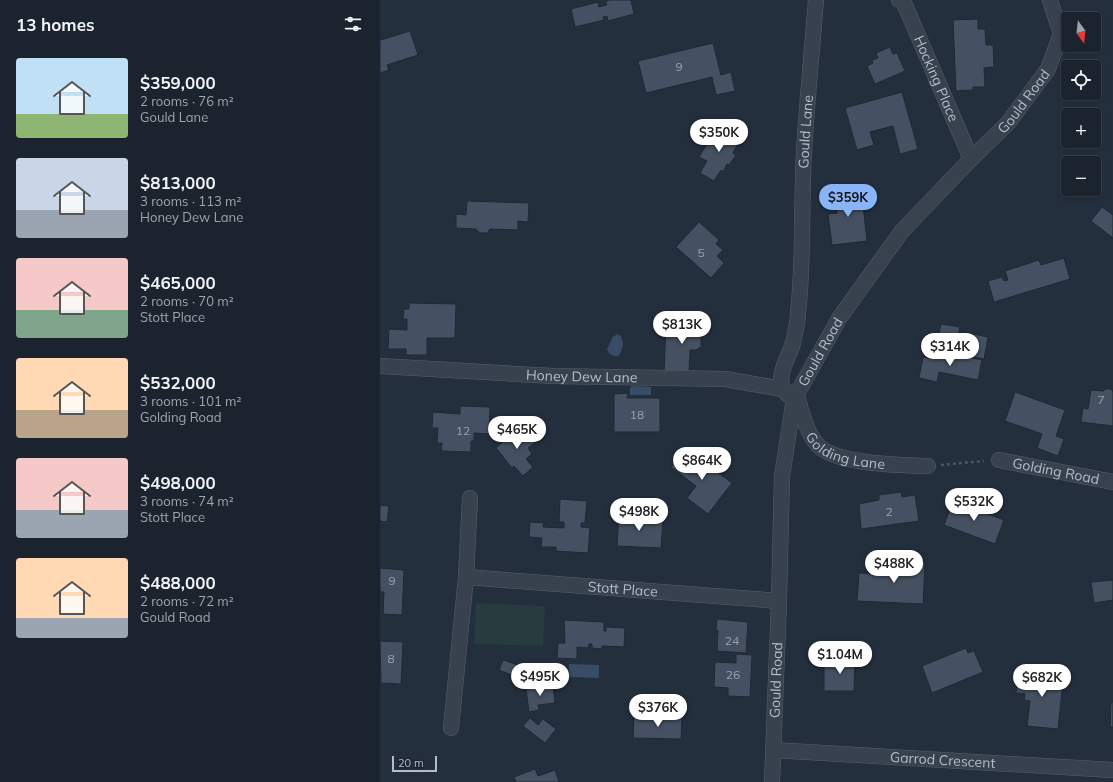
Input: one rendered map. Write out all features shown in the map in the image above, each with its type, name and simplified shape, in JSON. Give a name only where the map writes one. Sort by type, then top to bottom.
[{"type":"street","name":"Gould Lane","points":[[791,393],[781,376],[792,343],[798,314],[804,152],[816,0]]},
{"type":"street","name":"Hocking Place","points":[[900,0],[904,3],[971,159]]},
{"type":"street","name":"Gould Road","points":[[772,782],[782,476],[791,393],[840,317],[902,231],[1008,123],[1048,69],[1061,34],[1050,0]]},
{"type":"street","name":"Honey Dew Lane","points":[[380,366],[553,376],[725,379],[791,393]]},
{"type":"street","name":"Golding Lane","points":[[791,393],[817,445],[841,459],[928,466]]},
{"type":"street","name":"Golding Road","points":[[999,460],[1113,482]]},
{"type":"street","points":[[451,728],[466,577],[470,498]]},
{"type":"street","name":"Stott Place","points":[[466,577],[779,601]]},
{"type":"street","name":"Garrod Crescent","points":[[773,750],[1106,774]]},
{"type":"path","points":[[928,466],[999,460]]},
{"type":"green space","points":[[476,603],[545,606],[543,646],[474,644]]},
{"type":"water","points":[[617,334],[621,336],[623,344],[621,352],[618,356],[614,356],[609,353],[607,349],[613,337]]},
{"type":"water","points":[[630,387],[651,387],[651,395],[630,395]]},
{"type":"water","points":[[569,664],[599,665],[599,678],[569,677]]},
{"type":"building","points":[[631,0],[634,14],[608,21],[607,16],[603,17],[604,20],[575,27],[571,9],[598,2],[599,7],[607,5],[606,1]]},
{"type":"building","points":[[978,19],[978,29],[985,29],[986,45],[993,45],[994,67],[984,68],[985,87],[973,87],[973,90],[956,91],[953,20]]},
{"type":"building","points":[[410,31],[418,55],[387,65],[389,70],[380,73],[380,38],[381,40]]},
{"type":"building","points":[[713,43],[721,75],[731,72],[735,91],[716,95],[712,77],[646,93],[638,61]]},
{"type":"building","points":[[890,47],[893,54],[897,53],[905,71],[875,84],[867,66],[873,63],[872,60],[878,58],[876,53]]},
{"type":"building","points":[[902,92],[918,149],[900,154],[893,126],[870,132],[874,145],[857,150],[845,108]]},
{"type":"building","points":[[723,123],[731,128],[727,134],[739,142],[733,153],[736,155],[729,165],[727,164],[723,172],[721,170],[714,181],[700,173],[707,161],[699,157],[715,131],[717,132]]},
{"type":"building","points":[[861,187],[867,241],[832,245],[828,214],[837,213],[834,190]]},
{"type":"building","points":[[467,201],[529,203],[528,222],[518,221],[518,230],[490,229],[487,233],[480,233],[476,229],[456,228],[456,214],[466,215]]},
{"type":"building","points":[[1102,207],[1113,215],[1113,238],[1091,221]]},
{"type":"building","points":[[699,222],[719,240],[716,244],[723,250],[717,256],[724,263],[711,278],[676,247]]},
{"type":"building","points":[[1064,258],[1070,279],[994,302],[988,281],[1002,277],[1004,281],[1008,280],[1005,271],[1039,260],[1041,265]]},
{"type":"building","points":[[409,303],[456,304],[455,338],[427,338],[427,355],[406,355],[406,349],[388,349],[389,329],[407,330],[407,319],[403,319],[404,309],[409,309]]},
{"type":"building","points":[[666,323],[710,325],[710,334],[701,334],[701,347],[696,350],[690,350],[689,373],[664,372]]},
{"type":"building","points":[[941,324],[960,327],[958,336],[968,338],[969,333],[988,337],[984,359],[963,355],[964,352],[936,348]]},
{"type":"building","points":[[944,352],[982,360],[978,380],[939,372],[937,382],[919,378],[923,357],[929,358],[930,355],[943,358]]},
{"type":"building","points":[[1106,389],[1111,389],[1113,392],[1113,426],[1081,422],[1083,408],[1088,409],[1091,390],[1103,391]]},
{"type":"building","points":[[1015,392],[1065,410],[1056,436],[1064,439],[1058,456],[1037,448],[1042,434],[1005,421]]},
{"type":"building","points":[[628,393],[627,398],[660,398],[660,432],[614,432],[614,394]]},
{"type":"building","points":[[460,406],[490,407],[489,434],[474,433],[474,441],[471,441],[471,452],[441,451],[442,443],[437,443],[438,428],[432,428],[433,412],[460,414]]},
{"type":"building","points":[[513,429],[520,433],[524,430],[535,443],[528,448],[532,454],[526,459],[533,467],[523,476],[514,466],[512,468],[496,448],[506,439],[504,436]]},
{"type":"building","points":[[685,448],[732,483],[708,514],[687,498],[696,486],[671,467]]},
{"type":"building","points":[[901,492],[902,497],[915,495],[919,521],[861,529],[859,504],[879,500],[879,495]]},
{"type":"building","points":[[560,499],[587,501],[585,523],[581,523],[581,527],[590,528],[588,553],[556,551],[556,547],[541,547],[542,538],[529,537],[530,522],[544,523],[543,527],[564,528],[564,522],[559,522]]},
{"type":"building","points":[[953,501],[1004,520],[995,544],[944,525]]},
{"type":"building","points":[[380,505],[389,506],[387,522],[380,521]]},
{"type":"building","points":[[619,512],[641,513],[641,521],[663,522],[661,548],[617,546]]},
{"type":"building","points":[[886,560],[925,562],[923,604],[857,601],[859,573],[885,574]]},
{"type":"building","points":[[380,568],[404,570],[402,615],[383,614],[384,592],[380,592]]},
{"type":"building","points":[[1113,580],[1113,600],[1094,603],[1091,582]]},
{"type":"building","points":[[717,619],[748,622],[746,653],[717,651]]},
{"type":"building","points":[[564,620],[604,622],[604,631],[606,631],[606,627],[625,628],[624,647],[602,646],[602,649],[592,648],[592,644],[589,644],[588,648],[577,647],[577,659],[557,658],[558,643],[565,643]]},
{"type":"building","points":[[380,641],[403,642],[401,684],[381,683]]},
{"type":"building","points":[[966,648],[968,653],[974,651],[983,672],[932,693],[922,666]]},
{"type":"building","points":[[736,654],[752,655],[750,697],[728,696],[728,688],[714,687],[715,662],[736,663]]},
{"type":"building","points":[[831,659],[855,659],[854,691],[824,691],[824,664],[831,664]]},
{"type":"building","points":[[503,660],[518,665],[514,676],[499,670]]},
{"type":"building","points":[[1033,670],[1058,672],[1057,682],[1063,682],[1058,729],[1027,726],[1030,701],[1024,700],[1025,694],[1016,693],[1017,678],[1032,679]]},
{"type":"building","points":[[553,685],[555,703],[538,705],[539,710],[529,712],[526,689]]},
{"type":"building","points":[[1111,702],[1113,702],[1113,727],[1110,727]]},
{"type":"building","points":[[634,717],[682,718],[681,739],[633,738]]},
{"type":"building","points":[[530,718],[538,725],[543,719],[556,729],[545,743],[523,726]]},
{"type":"building","points":[[535,769],[538,776],[555,770],[559,782],[516,782],[514,777]]}]
